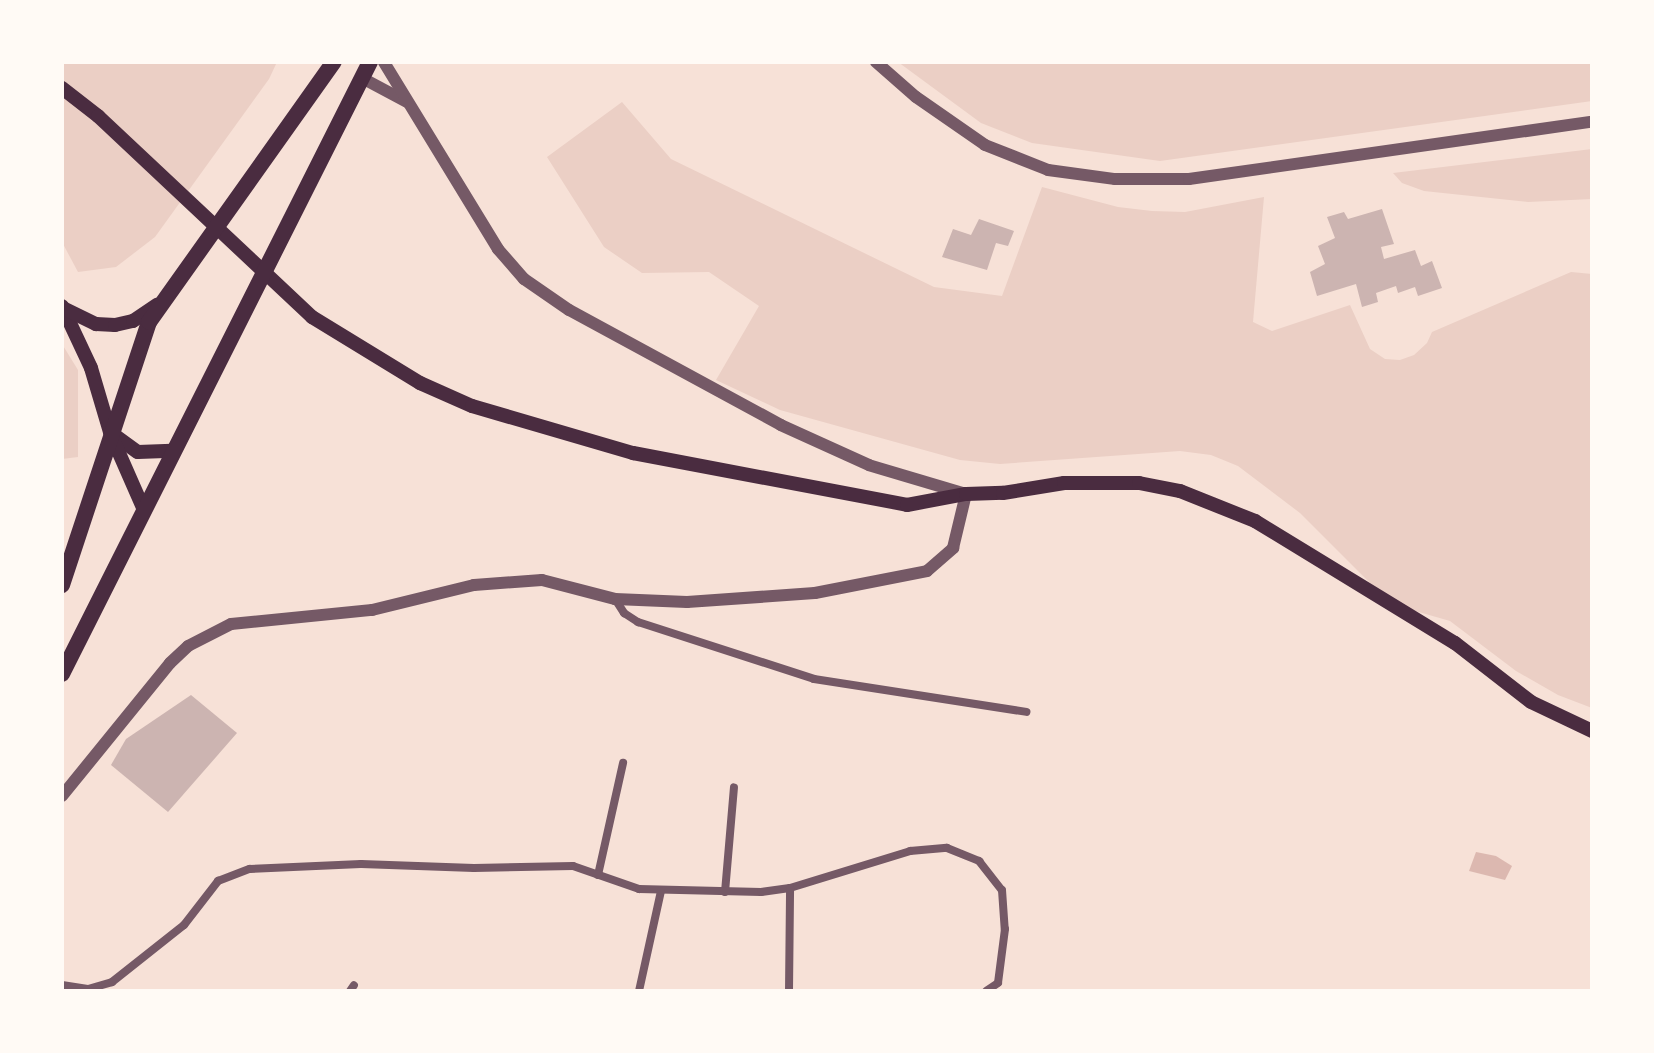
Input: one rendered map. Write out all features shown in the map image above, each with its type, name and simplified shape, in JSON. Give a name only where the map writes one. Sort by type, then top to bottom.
[{"type":"main road","points":[[62,674],[370,62]]},
{"type":"main road","points":[[62,585],[137,350],[167,296],[334,64]]},
{"type":"main road","points":[[62,88],[98,116],[312,317],[420,383],[472,406],[633,453],[907,505],[966,494],[1003,493],[1064,483],[1139,483],[1180,491],[1255,521],[1455,643],[1531,702],[1592,731]]},
{"type":"main road","points":[[62,307],[96,324],[115,325],[133,321],[167,296]]},
{"type":"main road","points":[[62,307],[91,368],[110,432],[144,510]]},
{"type":"main road","points":[[110,432],[138,452],[172,451]]},
{"type":"street","points":[[62,796],[170,663],[188,646],[231,624],[372,610],[474,585],[542,580],[615,599],[747,599],[815,593],[927,571],[953,548],[966,494],[869,465],[781,425],[569,310],[524,279],[498,249],[384,62]]},
{"type":"street","points":[[876,62],[916,97],[985,145],[1048,170],[1115,179],[1189,179],[1592,122]]},
{"type":"street","points":[[362,78],[410,104]]},
{"type":"street","points":[[615,599],[624,613],[638,622],[814,679],[1026,712]]},
{"type":"street","points":[[598,875],[623,763]]},
{"type":"street","points":[[725,892],[734,787]]},
{"type":"street","points":[[62,985],[101,989],[184,925],[218,881],[238,871],[361,864],[573,866],[639,889],[725,892],[790,888],[910,851],[947,848],[979,861],[1002,890],[1005,929],[998,983],[986,991]]},
{"type":"street","points":[[789,991],[790,888]]},
{"type":"street","points":[[639,991],[661,891]]},
{"type":"shaded area","points":[[62,62],[277,62],[269,79],[155,237],[116,267],[78,272],[62,242]]},
{"type":"shaded area","points":[[898,62],[1592,62],[1592,101],[1160,161],[1032,143],[981,123]]},
{"type":"shaded area","points":[[622,102],[671,159],[934,287],[1002,296],[1042,187],[1118,207],[1152,211],[1185,212],[1264,197],[1253,322],[1272,331],[1350,305],[1370,349],[1385,359],[1400,360],[1414,355],[1427,343],[1432,332],[1571,272],[1592,274],[1592,708],[1558,695],[1516,671],[1450,621],[1391,604],[1300,513],[1238,466],[1211,455],[1180,451],[1000,464],[960,460],[780,410],[716,380],[759,306],[709,272],[642,273],[604,247],[547,157]]},
{"type":"shaded area","points":[[1592,149],[1592,199],[1528,202],[1424,191],[1402,183],[1393,173]]},
{"type":"shaded area","points":[[62,344],[78,370],[78,457],[62,459]]},
{"type":"shaded area","points":[[1476,852],[1496,856],[1512,866],[1505,880],[1469,871]]},
{"type":"building","points":[[1382,209],[1394,244],[1381,247],[1384,259],[1415,250],[1421,266],[1432,261],[1442,288],[1418,296],[1415,287],[1398,293],[1396,286],[1376,293],[1378,302],[1362,307],[1356,284],[1317,296],[1310,272],[1325,264],[1318,246],[1335,238],[1327,217],[1344,212],[1348,219]]},
{"type":"building","points":[[979,219],[1014,231],[1008,246],[996,243],[987,270],[942,257],[953,229],[971,235]]},
{"type":"building","points":[[191,695],[237,733],[168,812],[111,765],[126,739]]}]
